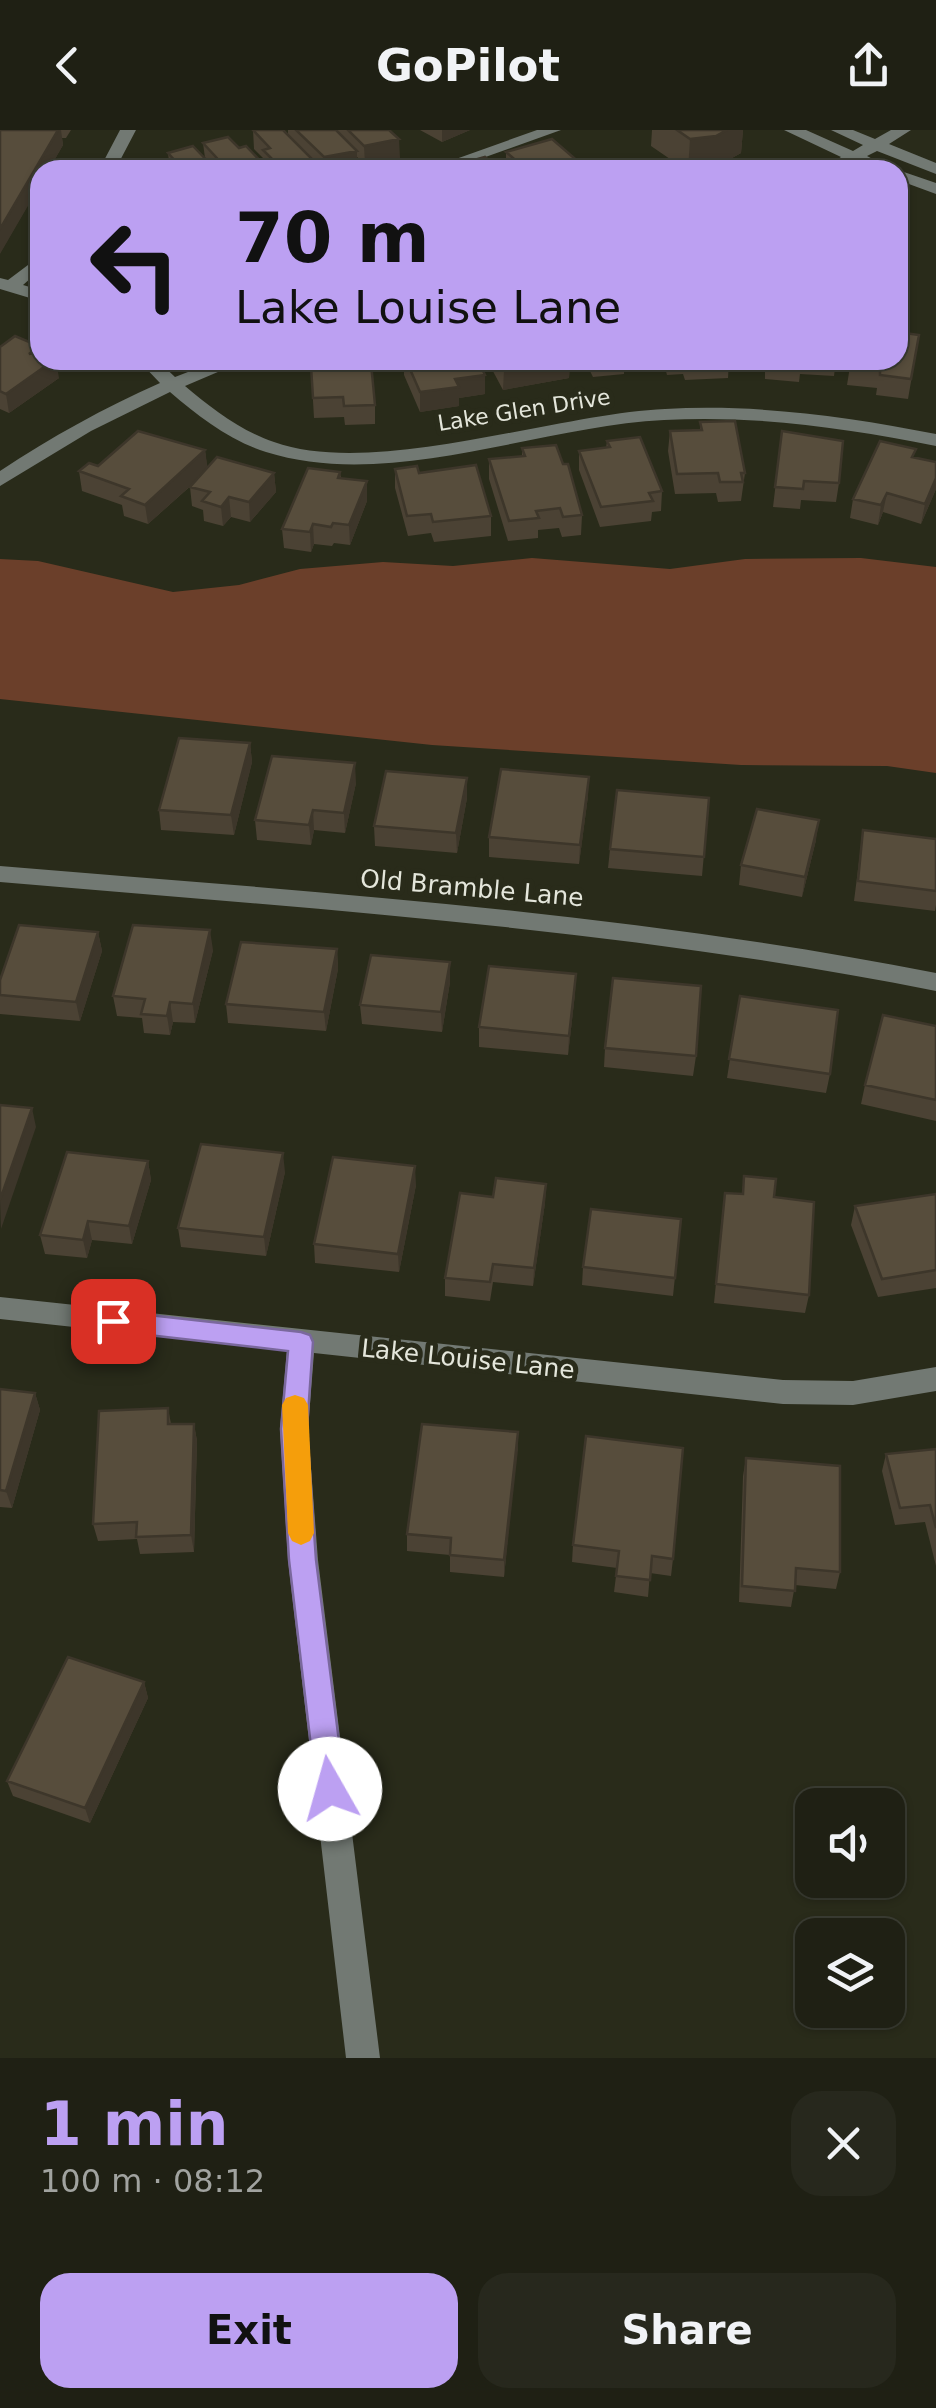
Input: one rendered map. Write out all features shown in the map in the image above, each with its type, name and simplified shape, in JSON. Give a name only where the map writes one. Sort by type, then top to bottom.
[{"type":"street","points":[[112,160],[128,130]]},
{"type":"street","points":[[463,160],[553,130]]},
{"type":"street","points":[[792,130],[861,160]]},
{"type":"street","points":[[839,130],[936,169]]},
{"type":"street","points":[[848,160],[904,130]]},
{"type":"street","points":[[908,178],[936,188]]},
{"type":"street","points":[[5,284],[30,268]]},
{"type":"street","points":[[5,284],[30,293]]},
{"type":"street","name":"Lake Glen Drive","points":[[157,370],[248,438],[273,448],[327,458],[388,454],[622,417],[668,414],[766,414],[841,421],[936,440]]},
{"type":"street","points":[[0,480],[57,441],[172,384],[210,370]]},
{"type":"street","name":"Old Bramble Lane","points":[[0,874],[523,918],[710,940],[936,982]]},
{"type":"street","name":"Lake Louise Lane","points":[[0,1308],[783,1392],[854,1393],[936,1379]]},
{"type":"street","points":[[301,1342],[294,1429],[303,1560],[363,2058]]},
{"type":"shaded area","points":[[532,558],[670,569],[745,559],[861,558],[936,567],[936,773],[887,766],[741,765],[432,745],[0,699],[0,559],[38,561],[173,592],[239,585],[300,569],[383,562],[453,566]]},
{"type":"building","points":[[0,130],[58,130],[40,160],[30,160],[30,178],[0,229]]},
{"type":"building","points":[[253,130],[283,130],[313,160],[273,160],[263,150],[270,148]]},
{"type":"building","points":[[296,130],[336,130],[357,151],[324,157]]},
{"type":"building","points":[[348,130],[389,130],[399,139],[364,146]]},
{"type":"building","points":[[677,130],[727,130],[716,136],[690,139]]},
{"type":"building","points":[[228,137],[239,148],[246,146],[259,160],[219,160],[203,143]]},
{"type":"building","points":[[552,139],[576,160],[515,160],[506,152]]},
{"type":"building","points":[[193,146],[206,160],[174,160],[168,153]]},
{"type":"building","points":[[908,333],[919,335],[911,379],[880,375],[880,370],[908,370]]},
{"type":"building","points":[[15,336],[30,342],[30,370],[40,370],[6,394],[0,391],[0,347]]},
{"type":"building","points":[[311,370],[372,370],[375,405],[344,406],[343,397],[313,398]]},
{"type":"building","points":[[410,370],[483,370],[485,375],[455,379],[459,387],[420,392]]},
{"type":"building","points":[[735,421],[745,473],[741,473],[743,482],[720,482],[718,473],[677,474],[670,431],[702,430],[700,422]]},
{"type":"building","points":[[138,431],[205,450],[145,505],[121,496],[129,489],[79,471],[89,463],[98,466]]},
{"type":"building","points":[[782,431],[843,441],[839,483],[804,481],[803,489],[775,487]]},
{"type":"building","points":[[640,437],[662,491],[649,493],[653,501],[601,507],[579,451],[610,447],[607,441]]},
{"type":"building","points":[[880,441],[916,449],[912,457],[936,462],[936,478],[925,504],[887,493],[881,505],[853,499]]},
{"type":"building","points":[[556,445],[563,464],[568,464],[582,515],[563,517],[560,508],[536,511],[539,518],[509,521],[489,459],[525,456],[522,448]]},
{"type":"building","points":[[217,457],[274,473],[249,502],[229,497],[221,507],[202,501],[210,492],[190,487]]},
{"type":"building","points":[[476,465],[491,516],[433,522],[431,514],[407,516],[395,469],[417,466],[419,473]]},
{"type":"building","points":[[308,468],[340,472],[338,478],[367,481],[349,525],[313,524],[310,532],[282,529]]},
{"type":"building","points":[[179,738],[250,743],[231,815],[159,810]]},
{"type":"building","points":[[272,756],[355,763],[344,813],[313,810],[309,825],[255,820]]},
{"type":"building","points":[[501,769],[589,777],[580,845],[489,837]]},
{"type":"building","points":[[386,771],[467,778],[456,833],[374,826]]},
{"type":"building","points":[[617,790],[709,798],[704,857],[610,849]]},
{"type":"building","points":[[757,809],[819,820],[805,877],[741,865]]},
{"type":"building","points":[[863,830],[936,839],[936,891],[858,881]]},
{"type":"building","points":[[19,925],[98,932],[76,1002],[0,995],[0,980]]},
{"type":"building","points":[[133,925],[210,930],[193,1004],[170,1002],[167,1016],[141,1014],[145,999],[113,996]]},
{"type":"building","points":[[241,942],[337,949],[324,1012],[226,1004]]},
{"type":"building","points":[[371,955],[450,962],[441,1012],[360,1005]]},
{"type":"building","points":[[489,966],[576,974],[569,1036],[479,1027]]},
{"type":"building","points":[[613,978],[701,986],[696,1056],[605,1048]]},
{"type":"building","points":[[740,996],[838,1010],[830,1074],[729,1059]]},
{"type":"building","points":[[883,1015],[936,1026],[936,1100],[865,1085]]},
{"type":"building","points":[[0,1105],[32,1108],[0,1200]]},
{"type":"building","points":[[201,1144],[283,1153],[264,1237],[178,1228]]},
{"type":"building","points":[[67,1152],[148,1161],[129,1226],[88,1221],[83,1240],[40,1235]]},
{"type":"building","points":[[333,1157],[415,1166],[398,1254],[314,1244]]},
{"type":"building","points":[[744,1176],[776,1179],[774,1197],[814,1202],[809,1295],[716,1284],[725,1193],[743,1194]]},
{"type":"building","points":[[496,1178],[546,1184],[534,1268],[493,1264],[490,1282],[445,1278],[460,1193],[493,1197]]},
{"type":"building","points":[[936,1194],[936,1270],[882,1279],[855,1206]]},
{"type":"building","points":[[591,1209],[681,1219],[675,1278],[583,1267]]},
{"type":"building","points":[[0,1389],[35,1393],[6,1491],[0,1490]]},
{"type":"building","points":[[168,1408],[168,1424],[194,1424],[191,1535],[136,1537],[137,1522],[93,1524],[99,1411]]},
{"type":"building","points":[[422,1424],[518,1432],[504,1560],[450,1555],[451,1538],[407,1534]]},
{"type":"building","points":[[586,1436],[683,1448],[673,1559],[652,1556],[650,1580],[616,1576],[619,1551],[573,1545]]},
{"type":"building","points":[[936,1449],[936,1528],[930,1505],[900,1508],[886,1454]]},
{"type":"building","points":[[746,1458],[840,1466],[840,1572],[796,1568],[795,1591],[742,1586]]},
{"type":"building","points":[[68,1657],[144,1682],[85,1808],[7,1781]]},
{"type":"slow traffic","points":[[295,1405],[301,1533]]},
{"type":"route","points":[[113,1321],[301,1342],[294,1429],[303,1560],[330,1789]]}]
